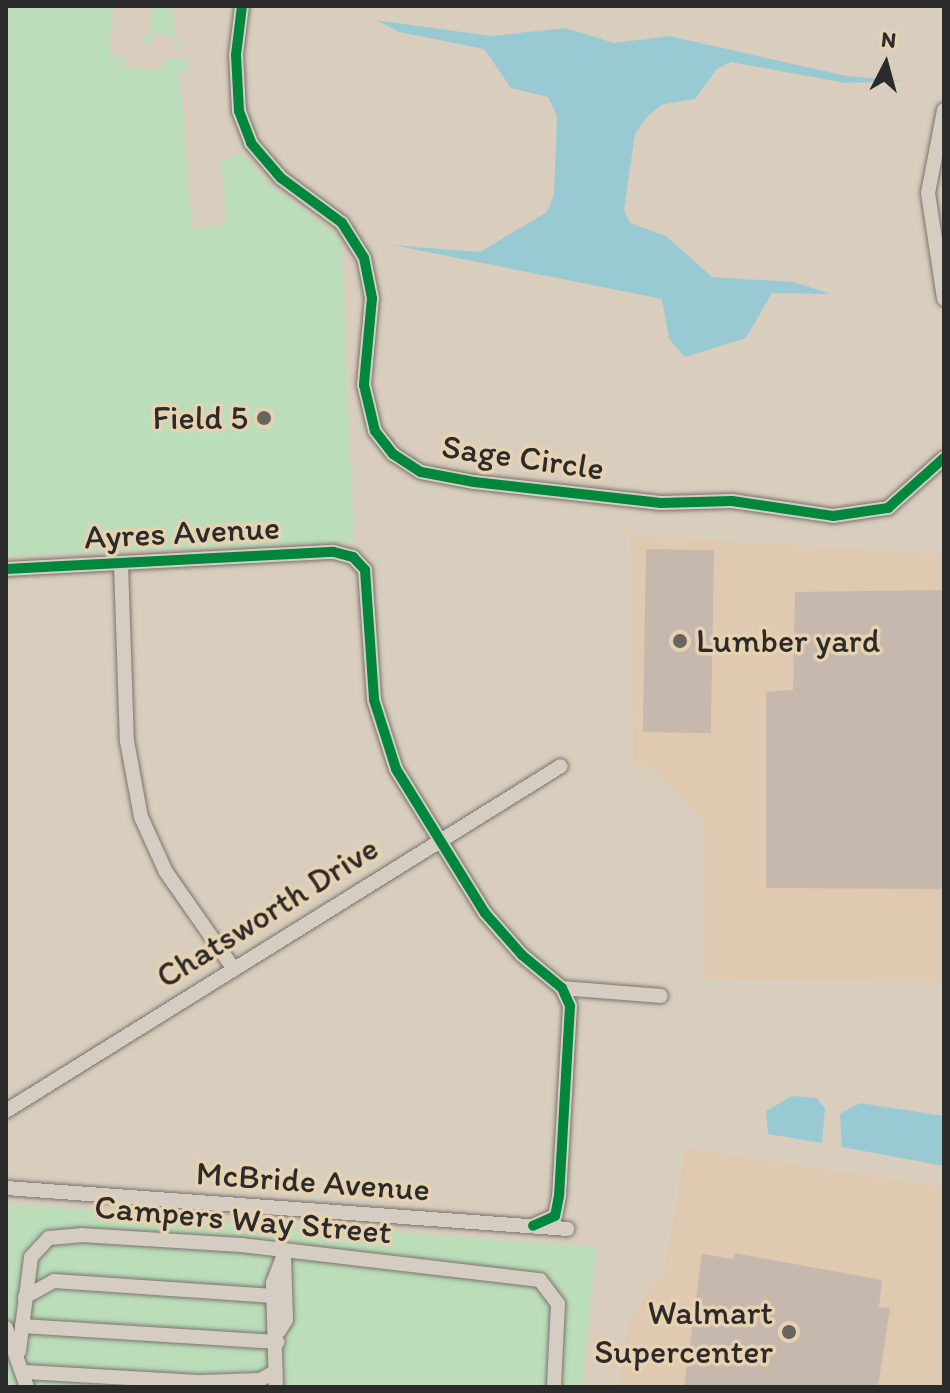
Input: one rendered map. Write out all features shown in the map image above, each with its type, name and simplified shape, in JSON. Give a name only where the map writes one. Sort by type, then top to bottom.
[{"type":"street","name":"Sage Circle","points":[[242,6],[236,55],[239,111],[251,143],[281,178],[342,223],[364,258],[372,298],[364,385],[375,431],[393,454],[421,472],[474,482],[661,503],[732,501],[833,516],[888,508],[944,458]]},
{"type":"street","points":[[944,110],[928,193],[944,299]]},
{"type":"street","name":"Ayres Avenue","points":[[6,569],[334,552],[358,561],[369,582],[379,725],[396,769],[438,841]]},
{"type":"street","points":[[121,564],[128,755],[141,817],[166,872],[234,969]]},
{"type":"street","name":"Chatsworth Drive","points":[[6,1111],[561,766]]},
{"type":"street","points":[[438,841],[494,925],[562,988],[571,1017],[559,1196],[555,1216],[533,1226]]},
{"type":"street","points":[[562,988],[661,996]]},
{"type":"street","name":"McBride Avenue","points":[[6,1188],[568,1229]]},
{"type":"street","name":"Campers Way Street","points":[[19,1351],[31,1257],[37,1246],[61,1235],[241,1245],[284,1255],[528,1276],[550,1287],[560,1324],[554,1387]]},
{"type":"street","points":[[276,1387],[278,1337],[273,1296],[284,1255]]},
{"type":"street","points":[[278,1337],[286,1320],[284,1255]]},
{"type":"street","points":[[25,1297],[54,1281],[273,1296]]},
{"type":"street","points":[[22,1326],[278,1337]]},
{"type":"street","points":[[6,1328],[19,1351],[26,1379],[234,1382],[276,1371]]},
{"type":"shaded area","points":[[631,535],[944,554],[944,983],[704,978],[704,824],[652,768],[633,764]]},
{"type":"shaded area","points":[[686,1148],[944,1187],[944,1387],[619,1387],[628,1323],[665,1268]]},
{"type":"green space","points":[[6,6],[113,6],[109,56],[125,57],[124,68],[163,70],[165,59],[187,59],[188,70],[179,71],[192,229],[227,225],[221,162],[242,154],[267,182],[341,239],[354,542],[6,556]]},
{"type":"green space","points":[[153,6],[172,6],[176,41],[186,47],[173,45],[173,36],[153,34],[152,43],[142,44],[142,36],[150,37]]},
{"type":"green space","points":[[6,1204],[596,1247],[582,1387],[6,1387]]},
{"type":"water","points":[[376,20],[491,36],[565,28],[614,43],[669,36],[847,76],[904,81],[845,83],[731,62],[717,69],[695,99],[663,104],[647,117],[635,134],[624,210],[630,223],[666,236],[712,277],[793,282],[831,294],[772,293],[746,338],[685,357],[669,339],[662,299],[392,245],[480,252],[547,212],[554,195],[557,116],[548,97],[511,88],[484,49],[399,32]]},
{"type":"water","points":[[792,1096],[817,1098],[825,1109],[822,1143],[768,1134],[766,1111]]},
{"type":"water","points":[[860,1103],[944,1116],[944,1166],[842,1147],[840,1114]]},
{"type":"building","name":"Lumber yard","points":[[646,549],[714,550],[711,733],[643,732]]},
{"type":"building","points":[[944,590],[944,889],[766,888],[766,692],[793,690],[795,592]]},
{"type":"building","name":"Walmart Supercenter","points":[[734,1253],[882,1280],[879,1307],[890,1308],[878,1387],[684,1387],[702,1254],[734,1259]]},
{"type":"cycle path","points":[[242,6],[236,55],[239,111],[251,143],[281,178],[342,223],[364,258],[372,298],[364,385],[375,431],[393,454],[421,472],[474,482],[661,503],[732,501],[833,516],[888,508],[944,458]]},
{"type":"cycle path","points":[[6,569],[334,552],[353,557],[365,570],[374,700],[396,769],[485,913],[522,955],[562,988],[570,1006],[559,1196],[555,1216],[533,1226]]},
{"type":"place","name":"Field 5","points":[[264,418]]},
{"type":"place","name":"Lumber yard","points":[[680,641]]},
{"type":"place","name":"Walmart Supercenter","points":[[789,1332]]}]
